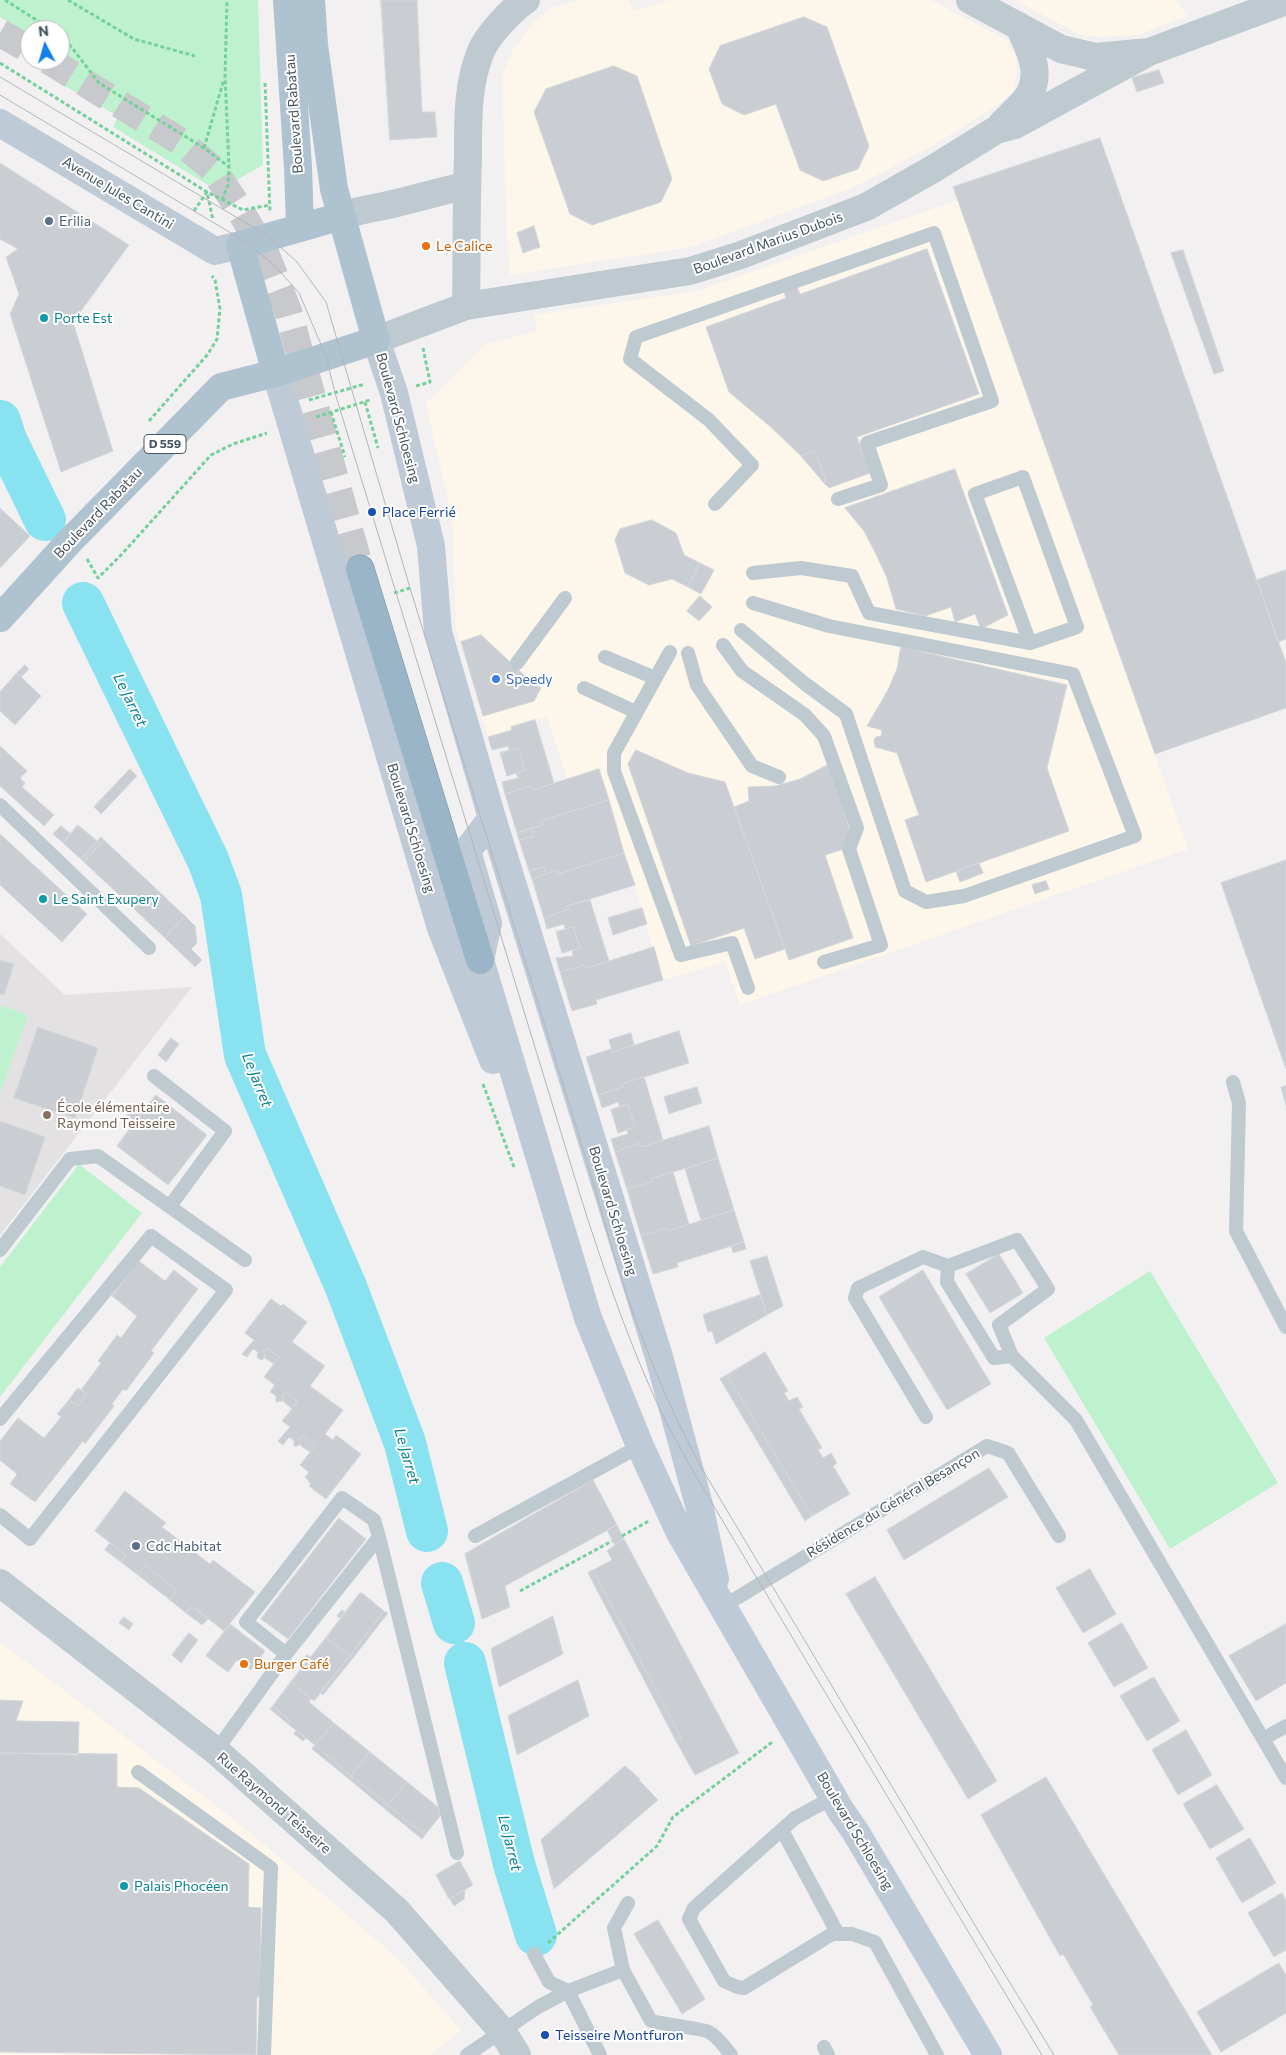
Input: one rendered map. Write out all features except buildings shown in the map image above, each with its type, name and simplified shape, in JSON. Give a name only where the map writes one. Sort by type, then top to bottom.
[{"type":"highway","points":[[360,568],[480,960]]},
{"type":"main road","name":"Boulevard Rabatau","points":[[287,0],[292,214]]},
{"type":"main road","name":"Boulevard Rabatau","points":[[311,0],[314,45],[334,189],[376,340]]},
{"type":"main road","name":"Avenue Jules Cantini","points":[[0,123],[215,251],[230,247]]},
{"type":"main road","points":[[276,373],[230,247],[292,214],[342,216]]},
{"type":"main road","name":"D 559","points":[[276,373],[376,340]]},
{"type":"main road","name":"Boulevard Schloesing","points":[[376,340],[383,388],[394,393],[431,546],[438,632],[492,818],[659,1357],[699,1505],[722,1607]]},
{"type":"main road","name":"Boulevard Rabatau","points":[[0,618],[61,551],[221,386],[276,373]]},
{"type":"main road","name":"Boulevard Schloesing","points":[[276,373],[441,928],[491,1052],[547,1232],[574,1271]]},
{"type":"main road","name":"Boulevard Schloesing","points":[[492,818],[467,851],[488,922],[480,960],[588,1318],[640,1446],[679,1531],[834,1797],[988,2055]]},
{"type":"street","points":[[466,306],[468,118],[472,79],[482,50],[499,26],[526,0]]},
{"type":"street","points":[[970,0],[1061,48],[1095,57],[1148,52],[1286,1]]},
{"type":"street","name":"Boulevard Marius Dubois","points":[[376,340],[466,306],[690,272],[741,255],[866,207],[996,130],[1030,94],[1034,75],[1033,58],[1019,26]]},
{"type":"street","name":"Boulevard Marius Dubois","points":[[996,130],[1015,125],[1148,52]]},
{"type":"street","points":[[342,216],[359,210],[385,206],[467,185]]},
{"type":"street","name":"Rue Raymond Teisseire","points":[[0,1583],[216,1751],[396,1911],[502,2031],[517,2055]]},
{"type":"lane","points":[[715,504],[752,466],[709,420],[630,359],[636,337],[934,233],[992,401],[866,443],[881,485],[838,499]]},
{"type":"lane","points":[[753,572],[801,568],[852,576],[869,613],[1030,643],[1077,628],[1024,477],[975,494],[1030,643]]},
{"type":"lane","points":[[517,663],[565,598]]},
{"type":"lane","points":[[741,630],[804,683],[846,714],[905,891],[926,902],[964,896],[1135,836],[1073,674],[829,626],[753,603]]},
{"type":"lane","points":[[723,645],[742,670],[805,715],[824,736],[857,828],[849,849],[881,945],[824,962]]},
{"type":"lane","points":[[670,652],[614,753],[614,771],[682,955],[732,943],[748,988]]},
{"type":"lane","points":[[688,653],[697,685],[752,766],[779,777]]},
{"type":"lane","points":[[605,656],[655,678]]},
{"type":"lane","points":[[584,688],[636,712]]},
{"type":"lane","points":[[0,805],[149,948]]},
{"type":"lane","points":[[154,1076],[225,1131],[170,1206]]},
{"type":"lane","points":[[1233,1082],[1239,1103],[1236,1231],[1286,1327]]},
{"type":"lane","points":[[0,1250],[70,1160],[98,1156],[245,1260]]},
{"type":"lane","points":[[0,1419],[151,1236],[226,1290],[30,1539],[0,1515]]},
{"type":"lane","points":[[926,1417],[854,1298],[858,1288],[923,1257],[948,1266],[1017,1240],[1048,1290],[999,1325],[1012,1356],[1076,1420],[1286,1778]]},
{"type":"lane","points":[[948,1266],[947,1282],[994,1358],[1012,1356]]},
{"type":"lane","points":[[475,1536],[640,1446]]},
{"type":"lane","name":"Résidence du Général Besançon","points":[[722,1607],[987,1446],[1008,1453],[1059,1536]]},
{"type":"lane","points":[[286,1654],[246,1622],[342,1498],[374,1520],[458,1853]]},
{"type":"lane","points":[[216,1751],[286,1654],[379,1538]]},
{"type":"lane","points":[[1263,1739],[1286,1726]]},
{"type":"lane","points":[[138,1772],[270,1868],[264,2055]]},
{"type":"lane","points":[[834,1797],[796,1818],[694,1908],[689,1918],[724,1981],[744,1988],[832,1934],[852,1934],[875,1942],[937,2055]]},
{"type":"lane","points":[[782,1830],[838,1934]]},
{"type":"lane","points":[[628,1903],[614,1928],[623,1970],[651,2021],[708,2030],[726,2047],[731,2055]]},
{"type":"lane","points":[[534,1954],[549,1982],[568,1991],[600,2055]]},
{"type":"lane","points":[[467,2055],[538,2007],[568,1991],[623,1970]]},
{"type":"path","points":[[5,0],[36,20]]},
{"type":"path","points":[[68,0],[134,39],[196,56]]},
{"type":"path","points":[[222,200],[228,185],[229,168],[225,76],[227,0]]},
{"type":"path","points":[[70,45],[99,83],[204,148],[229,168]]},
{"type":"path","points":[[0,63],[222,200],[243,210],[270,205],[292,214]]},
{"type":"path","points":[[204,148],[225,76]]},
{"type":"path","points":[[264,78],[270,218],[292,214]]},
{"type":"path","points":[[189,218],[207,192]]},
{"type":"path","points":[[207,192],[230,247]]},
{"type":"path","points":[[321,416],[365,402],[383,388]]},
{"type":"path","points":[[285,406],[383,388]]},
{"type":"path","points":[[365,402],[378,448]]},
{"type":"path","points":[[331,412],[345,457]]},
{"type":"path","points":[[389,595],[434,580]]},
{"type":"path","points":[[622,1536],[647,1522],[643,1514]]},
{"type":"path","points":[[520,1591],[612,1541]]},
{"type":"path","points":[[534,1954],[657,1846],[673,1817],[772,1743],[777,1751]]},
{"type":"shaded area","points":[[580,0],[628,0],[635,11],[670,0],[931,0],[1005,39],[1015,54],[1017,72],[1013,91],[999,104],[932,146],[852,188],[691,247],[510,275],[502,76],[513,50],[534,22],[551,8]]},
{"type":"shaded area","points":[[1015,0],[1176,0],[1187,16],[1138,35],[1100,37],[1081,35]]},
{"type":"shaded area","points":[[958,200],[1188,849],[740,1005],[725,962],[663,980],[599,769],[567,779],[547,717],[511,727],[512,730],[488,737],[456,627],[452,517],[426,404],[485,344],[537,331],[534,315],[697,291]]},
{"type":"shaded area","name":"École élémentaire Raymond Teisseire","points":[[0,934],[65,995],[192,987],[0,1235]]},
{"type":"shaded area","name":"Palais Phocéen","points":[[0,1642],[236,1821],[397,1958],[461,2030],[430,2055],[0,2055]]},
{"type":"green space","points":[[0,0],[258,0],[263,165],[216,190],[113,127],[118,117],[90,99],[58,83],[66,70],[70,70],[72,60],[70,59],[70,20],[20,20],[20,29],[0,17]]},
{"type":"green space","points":[[0,1005],[28,1015],[0,1094]]},
{"type":"green space","points":[[79,1164],[142,1213],[0,1397],[0,1267]]},
{"type":"green space","points":[[1150,1271],[1278,1483],[1170,1549],[1044,1338]]},
{"type":"waterway","name":"Le Jarret","points":[[0,421],[6,440],[45,520]]},
{"type":"waterway","name":"Le Jarret","points":[[83,603],[208,860],[221,895],[245,1055],[346,1287],[405,1443],[427,1531]]},
{"type":"waterway","name":"Le Jarret","points":[[442,1583],[454,1623]]},
{"type":"waterway","name":"Le Jarret","points":[[465,1663],[514,1864],[536,1935]]},
{"type":"tunnel","points":[[0,33],[20,44]]},
{"type":"tunnel","points":[[64,70],[181,142],[213,169],[240,210],[266,255],[288,311],[360,569]]},
{"type":"tram line","points":[[0,77],[268,236],[297,262],[326,302],[410,588],[617,1263],[640,1332],[668,1400],[701,1467],[1054,2055]]},
{"type":"tram line","points":[[0,95],[246,242],[275,266],[299,293],[326,356],[335,393],[581,1198],[614,1296],[642,1368],[662,1413],[694,1473],[1042,2055]]},
{"type":"place","name":"Erilia","points":[[49,221]]},
{"type":"place","name":"Le Calice","points":[[426,246]]},
{"type":"place","name":"Porte Est","points":[[44,318]]},
{"type":"place","name":"Place Ferrié","points":[[372,512]]},
{"type":"place","name":"Speedy","points":[[496,679]]},
{"type":"place","name":"Le Saint Exupery","points":[[43,899]]},
{"type":"place","name":"École élémentaire Raymond Teisseire","points":[[47,1115]]},
{"type":"place","name":"Cdc Habitat","points":[[136,1546]]},
{"type":"place","name":"Burger Café","points":[[244,1664]]},
{"type":"place","name":"Palais Phocéen","points":[[124,1886]]},
{"type":"place","name":"Teisseire Montfuron","points":[[545,2035]]}]
